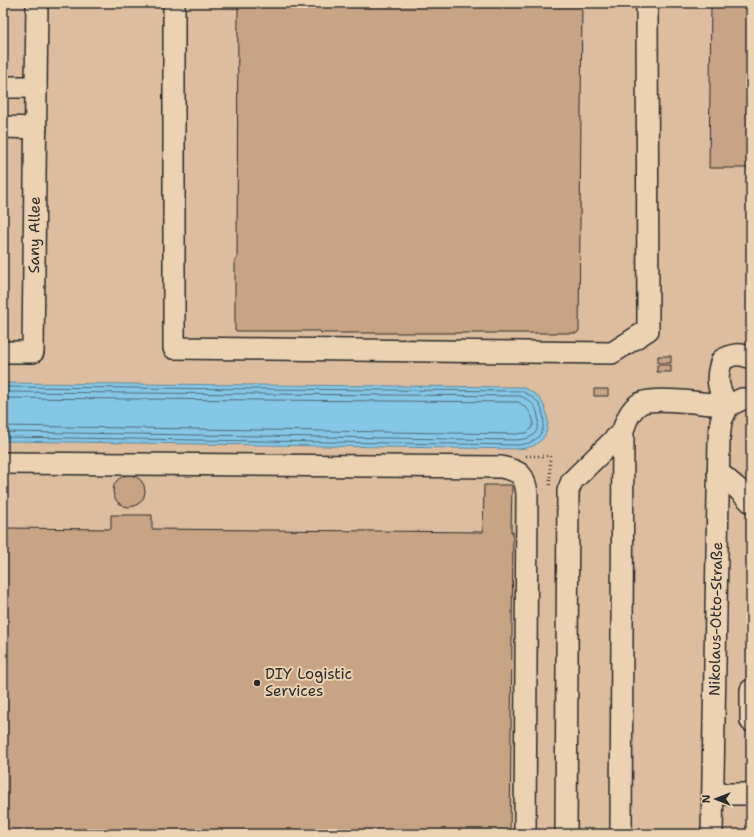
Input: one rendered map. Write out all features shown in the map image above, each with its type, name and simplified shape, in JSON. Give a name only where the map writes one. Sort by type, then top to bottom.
[{"type":"street","name":"Sany Allee","points":[[3,352],[33,352],[37,3]]},
{"type":"street","points":[[174,3],[174,348],[612,353],[648,330],[647,3]]},
{"type":"street","points":[[3,87],[36,87]]},
{"type":"street","points":[[3,127],[36,128]]},
{"type":"street","points":[[728,406],[720,392],[718,380],[718,370],[722,360],[731,355],[742,354],[751,358]]},
{"type":"street","points":[[621,834],[623,431],[632,411],[640,403],[647,401],[674,401],[728,406],[742,399],[751,399]]},
{"type":"street","name":"Nikolaus-Otto-Straße","points":[[712,834],[719,440],[721,421],[728,406]]},
{"type":"street","points":[[566,834],[568,491],[572,481],[623,431]]},
{"type":"street","points":[[3,463],[501,467],[518,471],[524,477],[527,494],[525,834]]},
{"type":"street","points":[[718,472],[738,488],[751,502]]},
{"type":"street","points":[[751,690],[751,721]]},
{"type":"street","points":[[713,794],[751,794]]},
{"type":"shaded area","points":[[3,3],[751,3],[751,834],[3,834]]},
{"type":"water","points":[[3,383],[522,387],[534,393],[541,399],[547,413],[548,425],[547,431],[541,440],[527,448],[518,449],[3,441]]},
{"type":"building","points":[[238,3],[582,3],[579,331],[577,333],[321,333],[320,331],[235,330],[235,260],[237,259]]},
{"type":"building","points":[[711,3],[751,3],[751,168],[709,168]]},
{"type":"building","points":[[658,356],[671,356],[671,363],[658,363]]},
{"type":"building","points":[[657,365],[671,365],[671,372],[657,372]]},
{"type":"building","points":[[594,389],[608,389],[608,396],[594,396]]},
{"type":"building","points":[[126,475],[132,475],[141,479],[145,491],[141,503],[132,507],[126,507],[117,503],[113,494],[113,488],[117,479]]},
{"type":"building","name":"DIY Logistic Services","points":[[484,485],[512,485],[511,532],[513,532],[510,834],[3,834],[3,528],[111,529],[111,515],[152,515],[152,529],[483,532]]},
{"type":"place","name":"DIY Logistic Services","points":[[257,683]]}]
